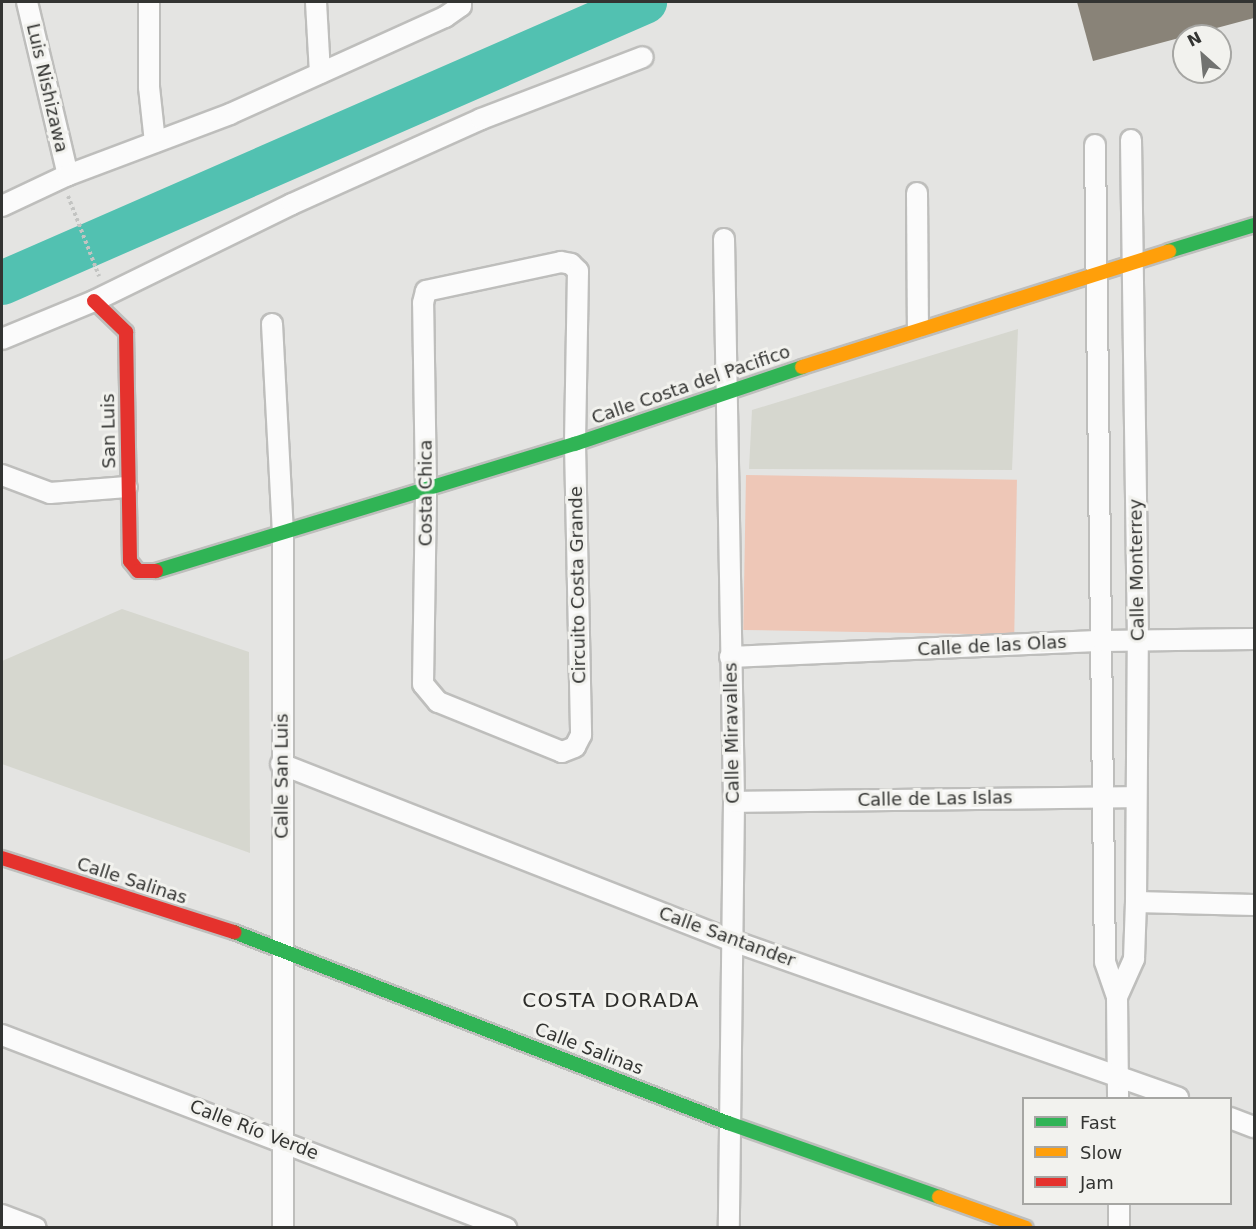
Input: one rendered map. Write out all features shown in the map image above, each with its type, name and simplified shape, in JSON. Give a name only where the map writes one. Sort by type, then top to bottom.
[{"type":"street","name":"Luis Nishizawa","points":[[27,2],[67,184]]},
{"type":"street","points":[[149,2],[149,87],[155,142]]},
{"type":"street","points":[[316,2],[320,73]]},
{"type":"street","points":[[2,206],[67,184],[155,142],[231,114],[445,17],[461,6],[461,2]]},
{"type":"street","points":[[2,339],[481,119],[643,57]]},
{"type":"street","name":"Calle Monterrey","points":[[1117,997],[1134,959],[1136,903],[1138,641],[1131,141]]},
{"type":"street","name":"Calle Monterrey","points":[[1095,145],[1103,641],[1105,962],[1117,997],[1118,1097]]},
{"type":"street","points":[[917,193],[918,327]]},
{"type":"street","name":"Calle Costa del Pacifico","points":[[138,571],[150,573],[575,444],[918,327],[1254,225]]},
{"type":"street","name":"Calle Miravalles","points":[[724,239],[724,393],[734,802],[728,1123],[729,1227]]},
{"type":"street","name":"Costa Chica","points":[[428,695],[423,684],[426,488],[423,303],[426,291],[435,286],[561,262],[571,264]]},
{"type":"street","name":"Circuito Costa Grande","points":[[428,695],[499,729],[562,752],[575,747],[581,735],[575,444],[578,271],[571,264]]},
{"type":"street","name":"San Luis","points":[[98,293],[126,332],[130,561],[138,571]]},
{"type":"street","name":"Calle San Luis","points":[[272,324],[283,531],[281,764],[283,1227]]},
{"type":"street","points":[[2,475],[50,493],[127,486]]},
{"type":"street","name":"Calle de las Olas","points":[[730,657],[1103,641],[1254,639]]},
{"type":"street","name":"Calle Santander","points":[[281,764],[733,941],[1175,1097]]},
{"type":"street","name":"Calle de Las Islas","points":[[734,802],[1136,797]]},
{"type":"street","name":"Calle Salinas","points":[[2,858],[283,948],[728,1123],[1026,1227]]},
{"type":"street","points":[[1136,903],[1254,905]]},
{"type":"street","name":"Calle Río Verde","points":[[2,1035],[283,1140],[506,1227]]},
{"type":"street","points":[[1232,1119],[1254,1127]]},
{"type":"street","points":[[1119,1205],[1119,1227]]},
{"type":"street","points":[[2,1215],[36,1227]]},
{"type":"path","points":[[67,184],[98,293]]},
{"type":"shaded area","points":[[1018,329],[1012,470],[749,469],[752,410]]},
{"type":"shaded area","points":[[746,475],[1017,480],[1014,635],[743,630]]},
{"type":"shaded area","points":[[122,609],[249,652],[250,853],[2,764],[2,661]]},
{"type":"building","points":[[1077,2],[1254,2],[1254,18],[1232,24],[1172,24],[1172,40],[1093,61]]},
{"type":"waterway","points":[[2,283],[645,2]]},
{"type":"traffic: fast","points":[[1169,251],[1254,225]]},
{"type":"traffic: fast","points":[[156,571],[575,444],[802,367]]},
{"type":"traffic: fast","points":[[234,932],[728,1123],[939,1197]]},
{"type":"traffic: slow","points":[[802,367],[1169,251]]},
{"type":"traffic: slow","points":[[939,1197],[1026,1228]]},
{"type":"traffic: jam","points":[[94,301],[126,332],[130,561],[138,571],[156,571]]},
{"type":"traffic: jam","points":[[2,858],[234,932]]},
{"type":"district","name":"COSTA DORADA","points":[[611,1000]]}]
